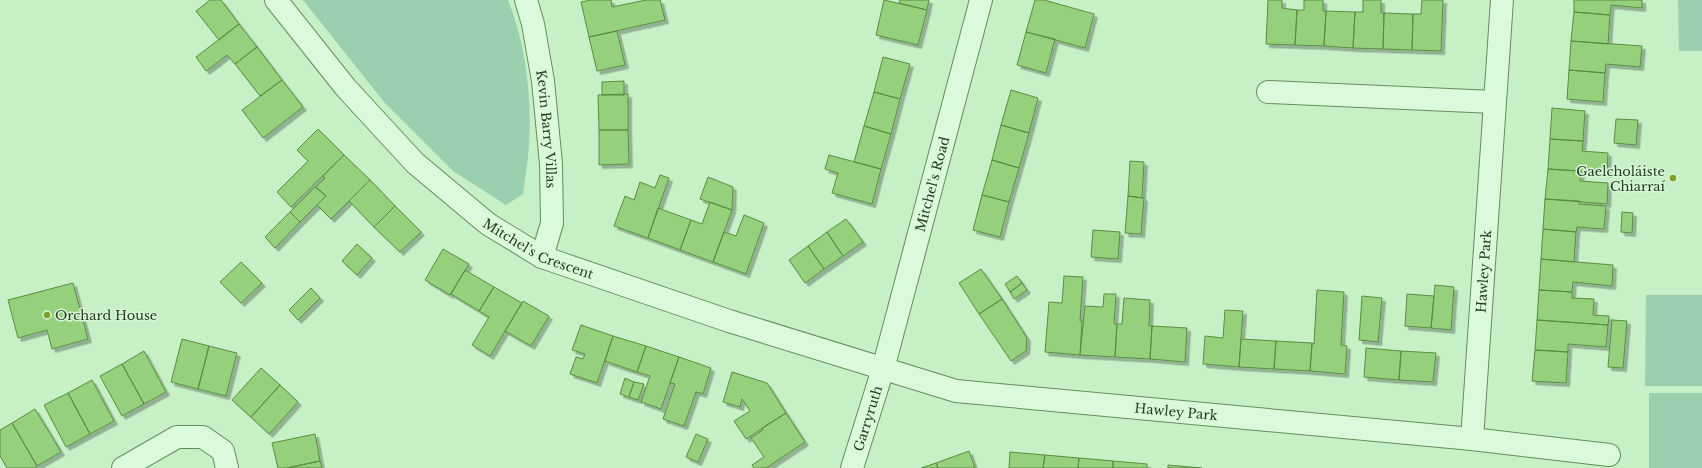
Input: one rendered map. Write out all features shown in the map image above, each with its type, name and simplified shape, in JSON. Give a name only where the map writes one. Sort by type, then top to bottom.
[{"type":"street","name":"Mitchel's Crescent","points":[[276,0],[346,88],[415,163],[488,224],[542,257],[729,321],[883,369]]},
{"type":"street","name":"Kevin Barry Villas","points":[[526,0],[533,24],[543,81],[551,164],[552,223],[542,257]]},
{"type":"street","name":"Mitchel's Road","points":[[883,369],[981,0]]},
{"type":"street","name":"Hawley Park","points":[[1472,439],[1502,0]]},
{"type":"street","points":[[1268,92],[1494,102]]},
{"type":"street","name":"Hawley Park","points":[[883,369],[956,391],[1472,439],[1609,455]]},
{"type":"street","name":"Garryruth","points":[[852,468],[883,369]]},
{"type":"street","points":[[123,468],[177,437],[203,437],[223,451],[227,468]]},
{"type":"green space","points":[[303,0],[508,0],[523,53],[530,109],[529,145],[523,194],[506,205],[453,171],[384,102]]},
{"type":"green space","points":[[1678,0],[1702,0],[1702,51],[1679,51]]},
{"type":"green space","points":[[1646,295],[1702,295],[1702,386],[1645,386]]},
{"type":"green space","points":[[1649,393],[1702,393],[1702,468],[1649,468]]},
{"type":"building","points":[[210,0],[221,0],[239,24],[219,40],[196,11]]},
{"type":"building","points":[[591,0],[611,0],[612,7],[646,0],[660,0],[665,20],[589,37],[581,2]]},
{"type":"building","points":[[884,0],[927,10],[918,45],[876,35]]},
{"type":"building","points":[[900,0],[929,0],[927,10],[899,3]]},
{"type":"building","points":[[1035,0],[1044,0],[1094,14],[1085,48],[1026,32]]},
{"type":"building","points":[[1268,0],[1282,0],[1282,8],[1297,10],[1295,45],[1266,44]]},
{"type":"building","points":[[1304,0],[1323,0],[1323,11],[1326,11],[1324,46],[1295,45],[1297,10],[1304,10]]},
{"type":"building","points":[[1363,0],[1381,0],[1381,13],[1384,13],[1383,49],[1353,48],[1355,12],[1363,12]]},
{"type":"building","points":[[1422,0],[1443,0],[1441,51],[1412,50],[1413,14],[1421,14]]},
{"type":"building","points":[[1574,0],[1642,0],[1642,8],[1611,5],[1610,15],[1574,12]]},
{"type":"building","points":[[1326,11],[1355,12],[1353,48],[1324,46]]},
{"type":"building","points":[[1574,12],[1610,15],[1608,44],[1571,41]]},
{"type":"building","points":[[1384,13],[1413,14],[1412,50],[1383,49]]},
{"type":"building","points":[[239,24],[257,47],[235,64],[227,55],[206,71],[196,57]]},
{"type":"building","points":[[617,31],[625,65],[597,71],[589,37]]},
{"type":"building","points":[[1026,32],[1055,39],[1046,73],[1017,65]]},
{"type":"building","points":[[1571,41],[1642,46],[1640,67],[1606,64],[1605,73],[1569,70]]},
{"type":"building","points":[[257,47],[282,80],[260,96],[235,64]]},
{"type":"building","points":[[883,57],[910,64],[900,99],[874,92]]},
{"type":"building","points":[[1569,70],[1605,73],[1603,102],[1567,99]]},
{"type":"building","points":[[282,80],[303,107],[263,138],[242,110]]},
{"type":"building","points":[[624,81],[624,95],[602,95],[602,82]]},
{"type":"building","points":[[1011,90],[1038,98],[1029,133],[1001,125]]},
{"type":"building","points":[[874,92],[900,99],[891,134],[864,126]]},
{"type":"building","points":[[628,94],[628,130],[599,130],[598,95]]},
{"type":"building","points":[[1552,108],[1585,111],[1583,141],[1550,139]]},
{"type":"building","points":[[1616,119],[1638,120],[1636,145],[1614,143]]},
{"type":"building","points":[[1001,125],[1029,133],[1019,168],[992,160]]},
{"type":"building","points":[[864,126],[891,134],[881,169],[854,162]]},
{"type":"building","points":[[318,129],[344,155],[291,207],[277,192],[308,161],[297,150]]},
{"type":"building","points":[[599,130],[628,130],[629,164],[599,165]]},
{"type":"building","points":[[1550,139],[1583,141],[1582,151],[1608,153],[1607,173],[1548,169]]},
{"type":"building","points":[[344,155],[370,180],[331,219],[317,205],[326,196],[316,187],[325,178],[323,176]]},
{"type":"building","points":[[829,155],[881,169],[872,204],[832,193],[838,173],[825,169]]},
{"type":"building","points":[[992,160],[1019,168],[1009,202],[982,195]]},
{"type":"building","points":[[1130,161],[1144,162],[1142,198],[1128,196]]},
{"type":"building","points":[[1548,169],[1581,171],[1580,181],[1608,183],[1607,204],[1545,199]]},
{"type":"building","points":[[660,175],[669,178],[648,238],[614,226],[625,196],[634,200],[640,182],[655,188]]},
{"type":"building","points":[[708,177],[733,187],[732,210],[700,199]]},
{"type":"building","points":[[370,180],[395,206],[374,227],[349,201]]},
{"type":"building","points":[[315,187],[326,196],[300,222],[290,212]]},
{"type":"building","points":[[982,195],[1009,202],[1000,237],[973,230]]},
{"type":"building","points":[[1128,196],[1144,198],[1141,234],[1125,233]]},
{"type":"building","points":[[1545,199],[1579,201],[1579,204],[1606,206],[1604,229],[1577,227],[1576,232],[1543,229]]},
{"type":"building","points":[[710,202],[732,210],[713,262],[680,250],[691,220],[702,224]]},
{"type":"building","points":[[395,206],[421,232],[400,252],[374,227]]},
{"type":"building","points":[[658,208],[691,220],[680,250],[648,238]]},
{"type":"building","points":[[290,212],[300,222],[275,248],[265,237]]},
{"type":"building","points":[[1622,212],[1633,213],[1632,233],[1621,232]]},
{"type":"building","points":[[744,215],[764,223],[746,274],[713,262],[724,232],[736,236]]},
{"type":"building","points":[[846,219],[863,242],[843,256],[827,232]]},
{"type":"building","points":[[1543,229],[1576,232],[1574,262],[1541,259]]},
{"type":"building","points":[[1093,230],[1120,232],[1118,259],[1091,257]]},
{"type":"building","points":[[827,232],[843,256],[824,269],[808,246]]},
{"type":"building","points":[[357,244],[372,258],[357,275],[342,261]]},
{"type":"building","points":[[808,246],[824,269],[805,283],[789,260]]},
{"type":"building","points":[[443,249],[469,264],[450,295],[425,280]]},
{"type":"building","points":[[1541,259],[1613,265],[1612,286],[1573,282],[1572,292],[1539,290]]},
{"type":"building","points":[[241,262],[262,283],[241,303],[220,282]]},
{"type":"building","points":[[981,269],[1002,299],[979,314],[959,283]]},
{"type":"building","points":[[465,270],[494,287],[479,311],[451,294]]},
{"type":"building","points":[[1017,276],[1022,283],[1010,292],[1005,284]]},
{"type":"building","points":[[1064,276],[1083,277],[1080,321],[1082,321],[1080,355],[1045,352],[1049,302],[1062,303]]},
{"type":"building","name":"Orchard House","points":[[73,283],[88,339],[52,349],[47,330],[18,338],[8,300]]},
{"type":"building","points":[[1022,283],[1027,290],[1014,299],[1010,292]]},
{"type":"building","points":[[1435,285],[1454,287],[1451,330],[1431,328]]},
{"type":"building","points":[[494,287],[522,303],[490,356],[472,345],[489,317],[479,311]]},
{"type":"building","points":[[311,288],[320,298],[298,320],[289,310]]},
{"type":"building","points":[[1317,290],[1344,292],[1341,345],[1347,346],[1345,374],[1310,371],[1312,343],[1314,344]]},
{"type":"building","points":[[1539,290],[1572,292],[1572,298],[1594,299],[1593,315],[1609,316],[1608,325],[1537,320]]},
{"type":"building","points":[[1104,294],[1116,294],[1114,324],[1117,324],[1115,357],[1080,355],[1085,306],[1103,307]]},
{"type":"building","points":[[1407,294],[1434,296],[1431,328],[1405,326]]},
{"type":"building","points":[[1362,296],[1382,298],[1378,342],[1359,340]]},
{"type":"building","points":[[1124,298],[1150,300],[1149,326],[1152,326],[1150,359],[1115,357],[1117,324],[1122,324]]},
{"type":"building","points":[[1002,299],[1027,338],[1026,351],[1011,361],[979,314]]},
{"type":"building","points":[[523,301],[549,316],[531,346],[505,331]]},
{"type":"building","points":[[1225,310],[1243,311],[1239,367],[1203,364],[1205,336],[1223,338]]},
{"type":"building","points":[[1537,320],[1608,325],[1606,347],[1568,344],[1568,352],[1535,350]]},
{"type":"building","points":[[1612,320],[1627,321],[1623,368],[1608,367]]},
{"type":"building","points":[[581,325],[613,336],[597,383],[570,374],[576,357],[583,359],[585,354],[572,350]]},
{"type":"building","points":[[1152,326],[1187,328],[1185,362],[1150,359]]},
{"type":"building","points":[[613,336],[646,346],[637,372],[605,361]]},
{"type":"building","points":[[182,339],[209,346],[198,389],[171,382]]},
{"type":"building","points":[[1241,339],[1276,341],[1274,369],[1239,367]]},
{"type":"building","points":[[1276,341],[1312,343],[1310,371],[1274,369]]},
{"type":"building","points":[[209,346],[237,353],[226,396],[198,389]]},
{"type":"building","points":[[646,346],[679,357],[661,409],[641,402],[650,376],[637,372]]},
{"type":"building","points":[[1366,348],[1401,351],[1399,380],[1364,377]]},
{"type":"building","points":[[1535,350],[1568,352],[1566,383],[1532,381]]},
{"type":"building","points":[[144,351],[166,392],[144,404],[122,364]]},
{"type":"building","points":[[1401,351],[1436,353],[1433,382],[1399,380]]},
{"type":"building","points":[[679,357],[711,368],[703,394],[696,392],[684,426],[663,419],[675,384],[670,383]]},
{"type":"building","points":[[122,364],[144,404],[122,416],[100,376]]},
{"type":"building","points":[[261,368],[280,385],[251,417],[232,400]]},
{"type":"building","points":[[732,372],[767,383],[786,413],[746,439],[734,421],[750,411],[742,399],[740,407],[723,402]]},
{"type":"building","points":[[625,378],[634,382],[629,397],[620,394]]},
{"type":"building","points":[[92,380],[114,421],[90,434],[68,393]]},
{"type":"building","points":[[634,382],[644,384],[638,400],[629,397]]},
{"type":"building","points":[[280,385],[298,402],[269,434],[251,417]]},
{"type":"building","points":[[68,393],[90,434],[66,447],[44,405]]},
{"type":"building","points":[[35,409],[61,452],[37,466],[12,423]]},
{"type":"building","points":[[786,413],[805,442],[766,468],[754,468],[752,465],[764,457],[751,438],[763,430],[762,428]]},
{"type":"building","points":[[12,423],[37,466],[34,468],[7,468],[0,456],[0,430]]},
{"type":"building","points":[[315,434],[320,461],[287,468],[278,468],[272,443]]},
{"type":"building","points":[[696,434],[708,439],[698,462],[686,457]]},
{"type":"building","points":[[969,451],[975,468],[938,468],[936,463]]},
{"type":"building","points":[[1010,452],[1045,455],[1043,468],[1009,468]]},
{"type":"building","points":[[1045,455],[1079,458],[1078,468],[1043,468]]},
{"type":"building","points":[[1079,458],[1113,461],[1113,468],[1078,468]]},
{"type":"building","points":[[320,461],[322,468],[287,468]]},
{"type":"building","points":[[1113,461],[1147,464],[1147,468],[1113,468]]},
{"type":"building","points":[[936,463],[938,468],[921,468]]},
{"type":"building","points":[[1168,465],[1202,468],[1168,468]]},
{"type":"place","name":"Gaelcholáiste Chiarraí","points":[[1673,178]]},
{"type":"place","name":"Orchard House","points":[[47,315]]}]
